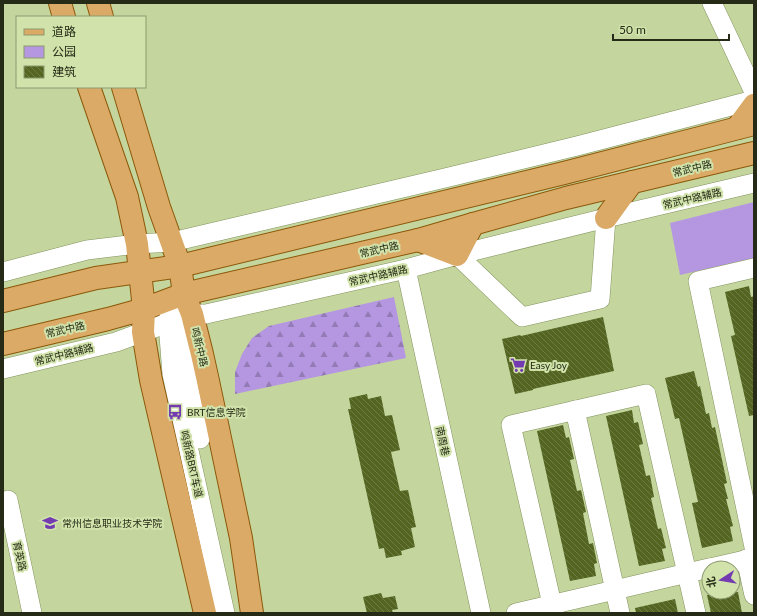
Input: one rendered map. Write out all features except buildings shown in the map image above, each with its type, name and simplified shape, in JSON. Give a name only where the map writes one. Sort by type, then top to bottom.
[{"type":"main road","points":[[60,3],[64,16]]},
{"type":"main road","points":[[98,3],[102,16]]},
{"type":"main road","points":[[89,88],[127,197],[137,244],[144,309],[143,332],[151,380],[205,613]]},
{"type":"main road","name":"鸣新中路","points":[[123,88],[159,207],[180,266],[179,319],[208,381],[241,538],[252,613]]},
{"type":"main road","points":[[3,301],[96,278],[180,266],[557,175],[746,126],[754,104]]},
{"type":"main road","name":"常武中路","points":[[3,344],[108,319],[206,289],[418,240],[566,198],[754,153]]},
{"type":"main road","points":[[606,218],[632,182]]},
{"type":"main road","points":[[418,240],[456,255],[473,224]]},
{"type":"main road","points":[[137,244],[180,266]]},
{"type":"main road","points":[[179,319],[206,289]]},
{"type":"street","points":[[712,3],[754,92]]},
{"type":"street","points":[[3,272],[87,250],[137,244],[172,242],[577,146],[754,100]]},
{"type":"street","name":"常武中路辅路","points":[[3,369],[116,342],[179,319],[406,269],[456,255],[754,183]]},
{"type":"street","points":[[456,255],[522,317],[600,299],[606,218]]},
{"type":"street","points":[[754,268],[698,281],[751,555],[754,595]]},
{"type":"street","name":"南周巷","points":[[406,269],[481,613]]},
{"type":"street","name":"鸣新路BRT车道","points":[[179,319],[172,374],[225,613]]},
{"type":"street","name":"鸣新路BRT车道","points":[[179,319],[189,388],[235,613]]},
{"type":"street","points":[[553,609],[511,425],[646,394],[696,613]]},
{"type":"street","points":[[575,410],[620,613]]},
{"type":"street","name":"育英路","points":[[8,500],[32,613]]},
{"type":"street","points":[[735,560],[751,555]]},
{"type":"street","points":[[516,613],[553,609],[615,590],[701,570]]},
{"type":"green space","points":[[754,202],[754,258],[680,275],[670,223]]},
{"type":"green space","points":[[394,297],[406,358],[235,394],[235,372],[242,354],[252,338],[269,326]]},
{"type":"place","name":"Easy Joy","points":[[518,365]]},
{"type":"place","name":"BRT信息学院","points":[[175,412]]},
{"type":"place","name":"常州信息职业技术学院","points":[[50,523]]}]
